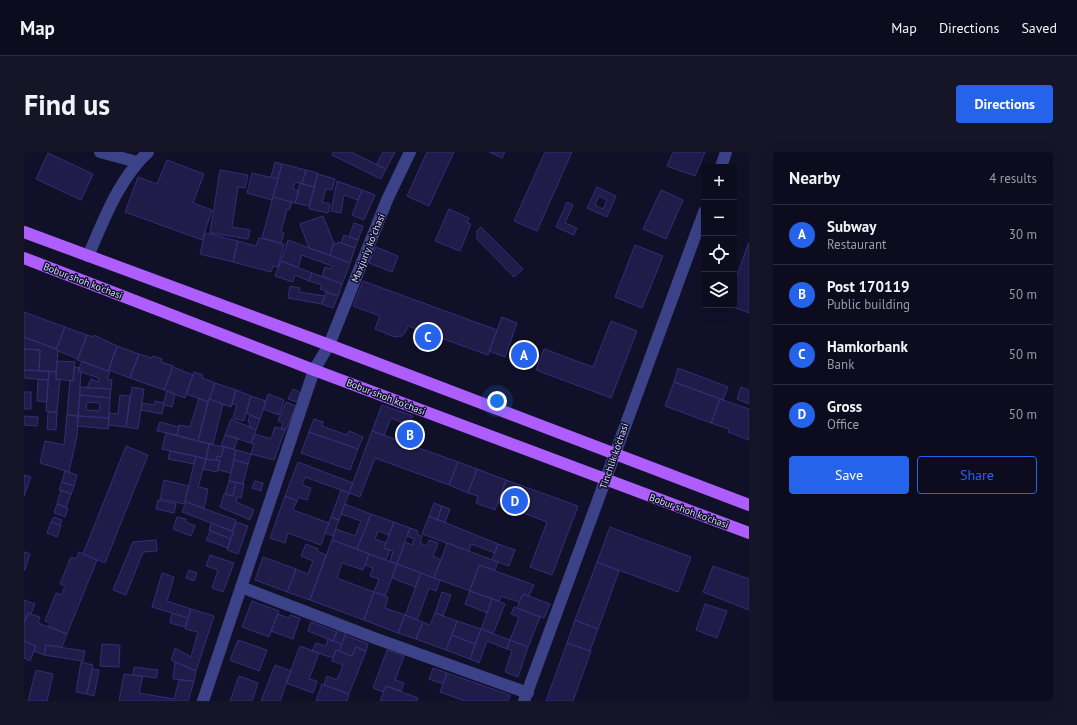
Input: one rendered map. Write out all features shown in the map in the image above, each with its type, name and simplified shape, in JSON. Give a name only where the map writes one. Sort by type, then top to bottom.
[{"type":"main road","points":[[24,232],[329,345],[749,505]]},
{"type":"main road","name":"Bobur shoh ko'chasi","points":[[24,258],[314,370],[749,533]]},
{"type":"street","points":[[100,152],[137,162]]},
{"type":"street","points":[[88,256],[116,195],[137,162],[148,152]]},
{"type":"street","name":"Maxjuriy koʻchasi","points":[[203,701],[314,370],[329,345],[387,200],[410,152]]},
{"type":"street","points":[[722,164],[726,152]]},
{"type":"street","name":"Tinchlik ko'chasi","points":[[526,697],[606,480],[614,453],[701,220]]},
{"type":"street","points":[[241,587],[526,697]]},
{"type":"building","points":[[333,152],[351,152],[386,169],[381,179],[332,155]]},
{"type":"building","points":[[383,152],[395,152],[386,169],[376,165]]},
{"type":"building","points":[[427,152],[454,152],[429,206],[407,196]]},
{"type":"building","points":[[489,152],[505,152],[502,158]]},
{"type":"building","points":[[545,152],[572,152],[537,231],[514,221]]},
{"type":"building","points":[[673,152],[705,152],[695,176],[667,166]]},
{"type":"building","points":[[48,153],[93,174],[81,200],[36,179]]},
{"type":"building","points":[[167,160],[204,174],[193,203],[212,210],[202,240],[125,212],[138,177],[157,184]]},
{"type":"building","points":[[275,162],[282,164],[278,179],[271,177]]},
{"type":"building","points":[[282,164],[306,170],[302,184],[295,182],[293,189],[299,191],[295,203],[273,197]]},
{"type":"building","points":[[220,170],[248,175],[245,188],[238,187],[232,227],[250,230],[248,239],[210,233]]},
{"type":"building","points":[[306,170],[318,173],[314,187],[302,184]]},
{"type":"building","points":[[252,173],[278,179],[272,200],[247,193]]},
{"type":"building","points":[[318,174],[335,179],[332,190],[326,189],[322,202],[330,204],[328,213],[309,209]]},
{"type":"building","points":[[337,181],[362,190],[358,200],[344,195],[341,213],[331,211]]},
{"type":"building","points":[[300,183],[314,187],[309,206],[295,203]]},
{"type":"building","points":[[597,187],[616,196],[607,217],[587,208]],"holes":[[[599,196],[607,200],[603,209],[595,205]]]},
{"type":"building","points":[[362,190],[375,195],[364,220],[352,215]]},
{"type":"building","points":[[661,190],[683,200],[666,239],[643,229]]},
{"type":"building","points":[[273,197],[292,202],[289,210],[287,209],[281,232],[284,233],[281,243],[262,238]]},
{"type":"building","points":[[567,202],[573,205],[565,223],[577,228],[574,235],[556,227]]},
{"type":"building","points":[[449,209],[469,218],[467,223],[471,224],[460,251],[435,241]]},
{"type":"building","points":[[323,216],[334,243],[330,255],[309,248],[300,224]]},
{"type":"building","points":[[354,223],[363,226],[358,240],[349,237]]},
{"type":"building","points":[[481,227],[523,269],[514,277],[477,239],[477,231]]},
{"type":"building","points":[[205,233],[238,241],[233,262],[200,254]]},
{"type":"building","points":[[344,235],[358,240],[355,248],[341,243]]},
{"type":"building","points":[[259,238],[284,244],[278,267],[273,266],[271,272],[233,262],[238,241],[256,246]]},
{"type":"building","points":[[288,240],[350,263],[342,284],[322,276],[325,267],[331,269],[332,266],[302,255],[298,267],[281,261]]},
{"type":"building","points":[[338,242],[355,248],[350,263],[330,255],[334,243],[337,244]]},
{"type":"building","points":[[749,242],[749,313],[735,308],[737,308],[737,275]]},
{"type":"building","points":[[635,245],[663,256],[642,308],[615,297]]},
{"type":"building","points":[[376,247],[398,256],[392,272],[369,263]]},
{"type":"building","points":[[281,261],[312,273],[309,281],[295,275],[293,282],[275,276]]},
{"type":"building","points":[[312,273],[342,284],[338,296],[320,289],[322,285],[309,281]]},
{"type":"building","points":[[363,281],[497,330],[488,355],[408,326],[402,336],[395,337],[375,329],[380,316],[353,306]]},
{"type":"building","points":[[290,286],[300,288],[299,292],[325,296],[322,304],[288,298]]},
{"type":"building","points":[[326,292],[338,296],[333,308],[322,304]]},
{"type":"building","points":[[24,312],[65,327],[56,349],[24,337]]},
{"type":"building","points":[[502,317],[517,323],[505,357],[489,351]]},
{"type":"building","points":[[611,321],[637,331],[611,398],[536,370],[544,349],[593,367]]},
{"type":"building","points":[[65,327],[87,335],[78,359],[56,350]]},
{"type":"building","points":[[87,335],[93,337],[94,335],[117,346],[108,371],[77,360]]},
{"type":"building","points":[[24,337],[58,351],[56,372],[39,371],[40,350],[24,349]]},
{"type":"building","points":[[117,346],[139,354],[130,378],[109,370]]},
{"type":"building","points":[[24,349],[40,350],[39,371],[24,370]]},
{"type":"building","points":[[139,354],[162,359],[161,362],[173,366],[164,390],[130,378]]},
{"type":"building","points":[[57,361],[75,362],[73,381],[56,379]]},
{"type":"building","points":[[82,361],[110,372],[107,379],[112,380],[111,389],[87,388],[91,379],[98,382],[99,378],[78,371]]},
{"type":"building","points":[[74,367],[80,368],[78,371],[81,372],[78,416],[67,415],[70,380],[73,381]]},
{"type":"building","points":[[173,367],[193,375],[185,398],[164,390]]},
{"type":"building","points":[[678,368],[728,387],[723,400],[674,382]]},
{"type":"building","points":[[24,370],[49,371],[48,380],[24,378]]},
{"type":"building","points":[[49,371],[56,372],[56,379],[60,380],[57,412],[46,411]]},
{"type":"building","points":[[194,372],[203,375],[202,378],[215,383],[208,402],[186,394]]},
{"type":"building","points":[[38,379],[48,380],[47,402],[37,401]]},
{"type":"building","points":[[674,382],[720,399],[711,423],[665,406]]},
{"type":"building","points":[[215,383],[236,390],[231,407],[209,399]]},
{"type":"building","points":[[80,387],[111,389],[110,398],[80,395]]},
{"type":"building","points":[[132,387],[144,389],[138,429],[126,427]]},
{"type":"building","points":[[741,387],[749,390],[749,404],[737,399]]},
{"type":"building","points":[[293,389],[301,393],[297,402],[288,399]]},
{"type":"building","points":[[236,390],[251,396],[244,421],[233,418],[237,405],[232,404]]},
{"type":"building","points":[[167,391],[175,394],[172,407],[163,405]]},
{"type":"building","points":[[24,392],[31,392],[31,409],[24,409]]},
{"type":"building","points":[[268,394],[284,400],[279,415],[263,409]]},
{"type":"building","points":[[80,395],[110,398],[109,418],[78,416]],"holes":[[[87,402],[100,403],[99,411],[86,410]]]},
{"type":"building","points":[[120,395],[130,396],[126,427],[108,425],[109,413],[118,414]]},
{"type":"building","points":[[251,396],[266,401],[260,419],[246,413]]},
{"type":"building","points":[[199,398],[208,402],[198,441],[177,435],[179,425],[190,427]]},
{"type":"building","points":[[209,399],[223,404],[213,444],[198,441]]},
{"type":"building","points":[[720,399],[749,409],[749,440],[728,432],[729,429],[711,423]]},
{"type":"building","points":[[155,401],[164,403],[162,414],[141,410],[142,403],[154,405]]},
{"type":"building","points":[[286,402],[296,406],[286,430],[281,428],[283,423],[278,421]]},
{"type":"building","points":[[382,405],[413,416],[409,425],[391,418],[384,435],[372,431]]},
{"type":"building","points":[[48,412],[57,412],[56,430],[47,429]]},
{"type":"building","points":[[67,415],[78,416],[77,436],[69,472],[40,463],[45,441],[64,445]]},
{"type":"building","points":[[250,415],[260,419],[256,430],[249,427],[250,423],[248,422]]},
{"type":"building","points":[[24,416],[38,417],[37,426],[24,425]]},
{"type":"building","points":[[78,416],[109,418],[108,429],[77,426]]},
{"type":"building","points":[[231,419],[256,430],[251,443],[225,435]]},
{"type":"building","points":[[314,419],[323,422],[322,426],[347,435],[349,431],[363,437],[358,449],[309,432]]},
{"type":"building","points":[[160,422],[179,427],[177,435],[157,431]]},
{"type":"building","points":[[275,427],[285,430],[274,460],[251,454],[254,444],[251,443],[255,434],[271,439]]},
{"type":"building","points":[[372,431],[458,462],[449,485],[375,458],[360,497],[349,493]]},
{"type":"building","points":[[309,432],[358,449],[350,470],[301,453]]},
{"type":"building","points":[[166,433],[209,444],[206,459],[162,449]]},
{"type":"building","points":[[225,435],[238,438],[234,449],[221,446]]},
{"type":"building","points":[[209,444],[224,447],[221,457],[217,456],[216,459],[213,460],[206,459]]},
{"type":"building","points":[[126,446],[148,455],[105,563],[83,554]]},
{"type":"building","points":[[224,447],[236,450],[231,473],[218,470],[220,461],[216,459],[217,456],[221,457]]},
{"type":"building","points":[[236,450],[251,454],[248,464],[234,460]]},
{"type":"building","points":[[170,451],[196,456],[194,464],[168,459]]},
{"type":"building","points":[[196,456],[206,459],[198,487],[208,489],[204,509],[185,501]]},
{"type":"building","points":[[206,459],[220,461],[217,472],[203,469]]},
{"type":"building","points":[[234,460],[248,464],[243,484],[229,481]]},
{"type":"building","points":[[298,462],[353,483],[349,493],[305,477],[302,485],[311,488],[307,500],[298,497],[297,501],[285,496]]},
{"type":"building","points":[[458,462],[477,469],[468,493],[449,485]]},
{"type":"building","points":[[477,469],[506,480],[495,510],[476,503],[478,496],[468,493]]},
{"type":"building","points":[[65,471],[77,475],[74,486],[62,482]]},
{"type":"building","points":[[24,475],[31,477],[24,496]]},
{"type":"building","points":[[164,480],[189,486],[184,504],[160,499]]},
{"type":"building","points":[[506,480],[578,506],[552,575],[530,567],[547,522],[498,503]]},
{"type":"building","points":[[229,481],[236,482],[233,496],[225,494]]},
{"type":"building","points":[[255,481],[263,483],[261,491],[252,488]]},
{"type":"building","points":[[62,482],[74,486],[71,494],[59,490]]},
{"type":"building","points":[[236,482],[244,484],[241,498],[237,497],[236,502],[254,510],[250,520],[220,507],[224,494],[233,496]]},
{"type":"building","points":[[61,490],[71,494],[66,507],[57,504]]},
{"type":"building","points":[[341,490],[349,493],[339,520],[331,517]]},
{"type":"building","points":[[285,496],[297,501],[293,510],[329,523],[321,545],[288,533],[285,543],[270,538]]},
{"type":"building","points":[[158,500],[176,504],[174,513],[156,509]]},
{"type":"building","points":[[186,502],[236,520],[232,531],[182,512]]},
{"type":"building","points":[[434,503],[442,506],[437,520],[429,516]]},
{"type":"building","points":[[57,504],[68,508],[65,517],[54,513]]},
{"type":"building","points":[[345,504],[371,514],[357,549],[332,540],[336,529],[355,536],[361,521],[341,514]]},
{"type":"building","points":[[442,506],[450,509],[445,522],[437,520]]},
{"type":"building","points":[[371,514],[394,522],[389,535],[378,531],[375,539],[386,543],[384,548],[390,550],[386,560],[357,549]]},
{"type":"building","points":[[429,516],[498,544],[495,553],[471,544],[469,551],[422,534]]},
{"type":"building","points":[[54,517],[62,520],[60,525],[51,522]]},
{"type":"building","points":[[177,517],[186,519],[186,522],[195,526],[191,536],[173,529]]},
{"type":"building","points":[[331,517],[339,520],[333,536],[325,533]]},
{"type":"building","points":[[51,522],[61,526],[57,537],[47,533]]},
{"type":"building","points":[[236,522],[248,526],[238,554],[227,550]]},
{"type":"building","points":[[394,522],[410,528],[397,564],[390,561],[393,551],[384,548]]},
{"type":"building","points":[[211,523],[234,532],[231,539],[209,530]]},
{"type":"building","points":[[610,527],[691,557],[678,592],[597,562]]},
{"type":"building","points":[[410,528],[418,531],[417,534],[422,536],[420,543],[427,546],[429,540],[438,543],[433,556],[441,560],[434,578],[397,564],[405,542],[412,545],[414,539],[407,536]]},
{"type":"building","points":[[210,531],[231,539],[228,548],[206,540]]},
{"type":"building","points":[[156,540],[157,551],[143,552],[126,595],[113,590],[133,542]]},
{"type":"building","points":[[332,540],[369,554],[363,570],[342,563],[337,578],[374,592],[364,620],[310,600]]},
{"type":"building","points":[[447,543],[498,562],[495,570],[479,565],[470,591],[434,578]]},
{"type":"building","points":[[306,544],[318,549],[317,551],[326,555],[310,600],[287,592],[296,569],[308,574],[313,561],[301,556]]},
{"type":"building","points":[[498,544],[515,550],[509,566],[492,560]]},
{"type":"building","points":[[24,552],[30,554],[25,570],[24,570]]},
{"type":"building","points":[[79,552],[97,560],[67,634],[49,627],[50,623],[45,621],[56,593],[61,595],[65,586],[60,584],[71,557],[76,559]]},
{"type":"building","points":[[369,554],[397,564],[385,596],[374,592],[379,579],[370,576],[373,568],[365,565]]},
{"type":"building","points":[[210,555],[234,563],[223,592],[212,588],[218,570],[206,566]]},
{"type":"building","points":[[263,557],[296,569],[287,592],[255,580]]},
{"type":"building","points":[[597,562],[619,571],[598,629],[575,620]]},
{"type":"building","points":[[397,564],[421,573],[415,587],[392,578]]},
{"type":"building","points":[[479,565],[534,585],[529,596],[523,594],[519,602],[501,596],[499,601],[470,591]]},
{"type":"building","points":[[713,566],[749,579],[749,610],[703,592]]},
{"type":"building","points":[[189,570],[197,573],[194,581],[186,578]]},
{"type":"building","points":[[162,573],[174,577],[167,601],[191,609],[188,618],[152,607]]},
{"type":"building","points":[[421,573],[440,580],[436,591],[429,588],[417,620],[405,615]]},
{"type":"building","points":[[470,591],[492,599],[487,613],[465,604]]},
{"type":"building","points":[[374,592],[388,597],[385,608],[405,615],[398,633],[364,620]]},
{"type":"building","points":[[442,592],[451,595],[443,616],[435,613]]},
{"type":"building","points":[[523,594],[550,604],[544,618],[517,608]]},
{"type":"building","points":[[492,599],[505,604],[493,634],[481,629]]},
{"type":"building","points":[[24,600],[35,604],[31,614],[28,613],[24,623]]},
{"type":"building","points":[[252,601],[279,611],[269,637],[242,627]]},
{"type":"building","points":[[705,604],[727,611],[717,638],[696,630]]},
{"type":"building","points":[[514,607],[540,617],[528,647],[510,640],[519,617],[511,614]]},
{"type":"building","points":[[191,609],[214,616],[196,671],[171,660],[175,648],[191,657],[198,632],[185,629]]},
{"type":"building","points":[[28,613],[40,617],[38,623],[67,634],[62,647],[46,645],[44,655],[34,651],[36,646],[24,641],[24,623]]},
{"type":"building","points":[[172,613],[188,618],[185,627],[170,623]]},
{"type":"building","points":[[435,613],[457,621],[446,650],[416,639],[423,622],[430,625]]},
{"type":"building","points":[[278,614],[289,618],[290,615],[300,618],[293,639],[271,631]]},
{"type":"building","points":[[405,615],[423,622],[416,639],[398,633]]},
{"type":"building","points":[[575,620],[598,629],[590,651],[567,643]]},
{"type":"building","points":[[457,621],[481,629],[475,644],[452,635]]},
{"type":"building","points":[[311,622],[337,632],[333,641],[308,631]]},
{"type":"building","points":[[339,626],[347,629],[342,644],[333,641]]},
{"type":"building","points":[[481,629],[510,640],[507,649],[487,641],[479,663],[470,659]]},
{"type":"building","points":[[345,635],[368,644],[366,651],[356,647],[352,656],[339,651]]},
{"type":"building","points":[[452,635],[475,644],[470,659],[446,650]]},
{"type":"building","points":[[328,639],[342,644],[339,651],[336,650],[333,658],[312,651],[316,643],[326,646]]},
{"type":"building","points":[[238,640],[267,650],[259,671],[230,660]]},
{"type":"building","points":[[510,640],[528,647],[518,677],[505,672],[512,650],[507,649]]},
{"type":"building","points":[[24,641],[36,646],[30,661],[24,658]]},
{"type":"building","points":[[567,643],[591,651],[573,701],[546,701]]},
{"type":"building","points":[[102,644],[120,645],[119,667],[100,666]]},
{"type":"building","points":[[46,645],[85,651],[83,661],[44,655]]},
{"type":"building","points":[[300,646],[319,653],[309,679],[317,681],[313,693],[286,683]]},
{"type":"building","points":[[356,647],[366,651],[349,694],[324,685],[327,676],[337,680],[343,665],[332,661],[336,650],[352,656]]},
{"type":"building","points":[[387,650],[404,656],[395,680],[404,683],[401,691],[386,686],[383,692],[373,688]]},
{"type":"building","points":[[81,662],[93,665],[87,694],[76,692]]},
{"type":"building","points":[[175,662],[196,671],[194,681],[173,679]]},
{"type":"building","points":[[275,665],[291,671],[280,701],[261,701]]},
{"type":"building","points":[[134,667],[158,670],[156,678],[133,675]]},
{"type":"building","points":[[433,668],[447,673],[443,684],[429,679]]},
{"type":"building","points":[[92,669],[99,670],[94,696],[87,694]]},
{"type":"building","points":[[36,670],[53,674],[47,701],[28,701]]},
{"type":"building","points":[[447,673],[510,695],[508,701],[465,701],[440,692]]},
{"type":"building","points":[[124,674],[143,676],[139,693],[174,699],[179,680],[194,681],[188,701],[119,701]]},
{"type":"building","points":[[239,676],[258,683],[252,701],[230,701]]},
{"type":"building","points":[[322,684],[349,694],[347,701],[316,701]]},
{"type":"building","points":[[386,686],[418,698],[417,701],[380,701]]},
{"type":"place","name":"Hamkorbank","points":[[428,337]]},
{"type":"place","name":"Subway","points":[[524,355]]},
{"type":"place","name":"Post 170119","points":[[410,435]]},
{"type":"place","name":"Gross","points":[[515,501]]}]
